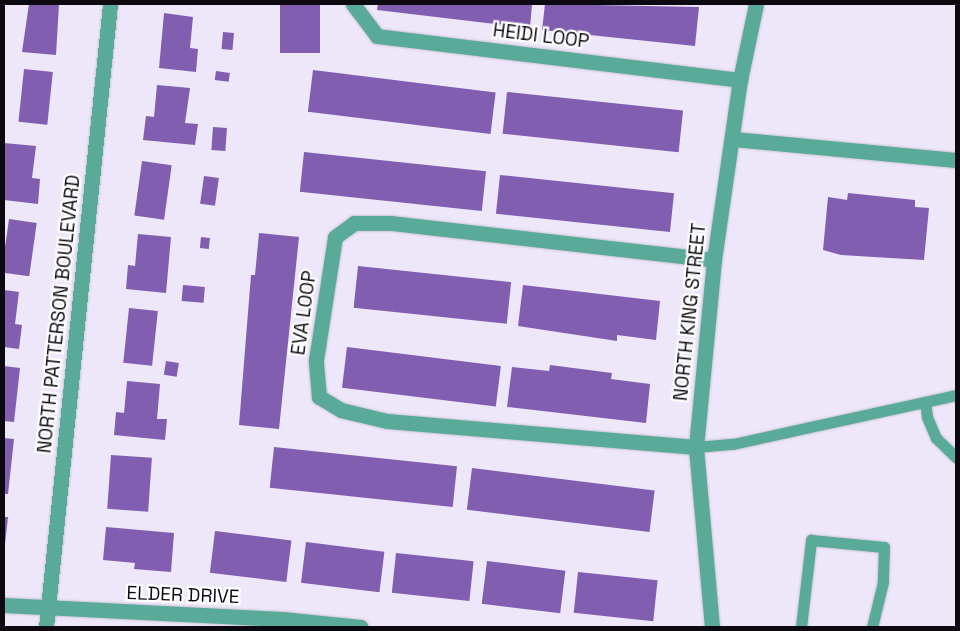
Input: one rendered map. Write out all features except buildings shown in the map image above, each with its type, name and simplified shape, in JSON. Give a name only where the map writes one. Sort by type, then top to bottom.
[{"type":"street","name":"NORTH PATTERSON BOULEVARD","points":[[46,627],[110,4]]},
{"type":"street","name":"HEIDI LOOP","points":[[353,4],[377,36],[740,80]]},
{"type":"street","name":"NORTH KING STREET","points":[[712,627],[696,447],[714,260],[733,139],[740,80],[756,4]]},
{"type":"street","points":[[733,139],[956,160]]},
{"type":"street","name":"EVA LOOP","points":[[696,447],[387,421],[341,410],[319,397],[316,360],[336,237],[354,222],[391,223],[714,260]]},
{"type":"street","name":"ELDER DRIVE","points":[[4,606],[49,611],[361,627]]},
{"type":"lane","points":[[696,447],[733,444],[956,395]]},
{"type":"lane","points":[[925,402],[927,417],[936,438],[956,457]]},
{"type":"lane","points":[[800,627],[811,540],[884,547],[882,582],[872,627]]}]
